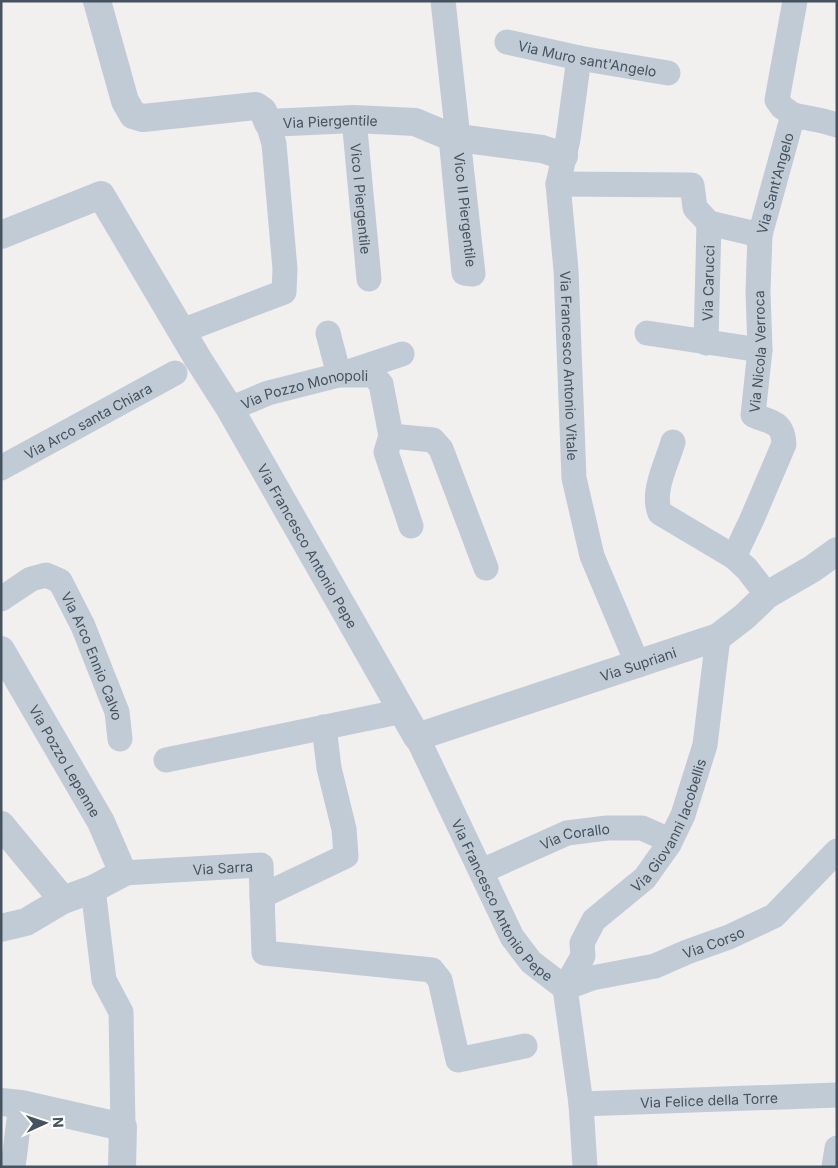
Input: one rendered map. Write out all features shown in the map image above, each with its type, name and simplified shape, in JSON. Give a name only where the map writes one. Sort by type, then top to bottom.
[{"type":"street","name":"Via Piergentile","points":[[97,1],[125,101],[133,115],[143,118],[256,106],[263,111],[268,123],[354,119],[416,122],[451,137],[542,149],[564,156]]},
{"type":"street","name":"Vico II Piergentile","points":[[443,1],[474,274],[464,273],[451,137]]},
{"type":"street","name":"Via Sant'Angelo","points":[[709,223],[760,236],[793,116],[777,100],[795,1]]},
{"type":"street","name":"Via Muro sant'Angelo","points":[[507,42],[579,58],[668,73]]},
{"type":"street","name":"Via Francesco Antonio Vitale","points":[[579,58],[568,139],[558,184],[566,270],[574,478],[592,556],[638,664]]},
{"type":"street","points":[[793,116],[824,120],[837,126]]},
{"type":"street","name":"Vico I Piergentile","points":[[354,119],[369,279]]},
{"type":"street","points":[[182,331],[284,292],[285,269],[274,144],[268,123]]},
{"type":"street","points":[[558,184],[692,185],[695,208],[709,223]]},
{"type":"street","name":"Via Francesco Antonio Pepe","points":[[1,235],[101,195],[182,331],[185,367],[230,409],[254,455],[403,711],[482,871],[512,937],[532,962],[565,988]]},
{"type":"street","name":"Via Carucci","points":[[706,343],[709,223]]},
{"type":"street","name":"Via Nicola Verroca","points":[[734,557],[784,444],[784,432],[778,425],[752,415],[760,350],[758,291],[760,236]]},
{"type":"street","points":[[328,333],[339,375],[402,354]]},
{"type":"street","points":[[648,334],[760,350]]},
{"type":"street","name":"Via Arco santa Chiara","points":[[1,468],[185,367]]},
{"type":"street","name":"Via Pozzo Monopoli","points":[[230,409],[268,393],[339,375],[373,375],[381,384],[391,436],[386,452],[411,526]]},
{"type":"street","points":[[391,436],[433,440],[441,449],[486,568]]},
{"type":"street","points":[[673,442],[658,492],[657,506],[660,513],[734,557],[748,569],[767,595]]},
{"type":"street","name":"Via Supriani","points":[[417,737],[718,637],[744,617],[767,595],[812,569],[837,551]]},
{"type":"street","name":"Via Arco Ennio Calvo","points":[[1,599],[31,579],[46,575],[60,581],[83,626],[117,712],[120,739]]},
{"type":"street","name":"Via Giovanni Iacobellis","points":[[565,988],[583,956],[582,943],[594,920],[645,878],[669,844],[683,815],[705,745],[718,637]]},
{"type":"street","name":"Via Pozzo Lepenne","points":[[1,650],[101,822],[123,873]]},
{"type":"street","points":[[166,760],[403,711]]},
{"type":"street","points":[[324,727],[329,768],[344,829],[346,856],[262,896],[264,953],[432,970],[440,980],[458,1060],[525,1046]]},
{"type":"street","points":[[1,825],[63,900]]},
{"type":"street","name":"Via Corallo","points":[[482,871],[567,833],[607,828],[642,828],[660,836],[669,844]]},
{"type":"street","name":"Via Corso","points":[[565,988],[592,978],[655,966],[728,937],[774,916],[837,851]]},
{"type":"street","name":"Via Sarra","points":[[1,928],[26,922],[63,900],[93,889],[123,873],[261,865],[262,896]]},
{"type":"street","points":[[93,889],[104,980],[121,1012],[122,1167]]},
{"type":"street","points":[[565,988],[581,1104],[585,1167]]},
{"type":"street","name":"Via Felice della Torre","points":[[581,1104],[837,1095]]},
{"type":"street","points":[[13,1167],[11,1103],[123,1127]]},
{"type":"street","points":[[834,1167],[837,1148]]}]
